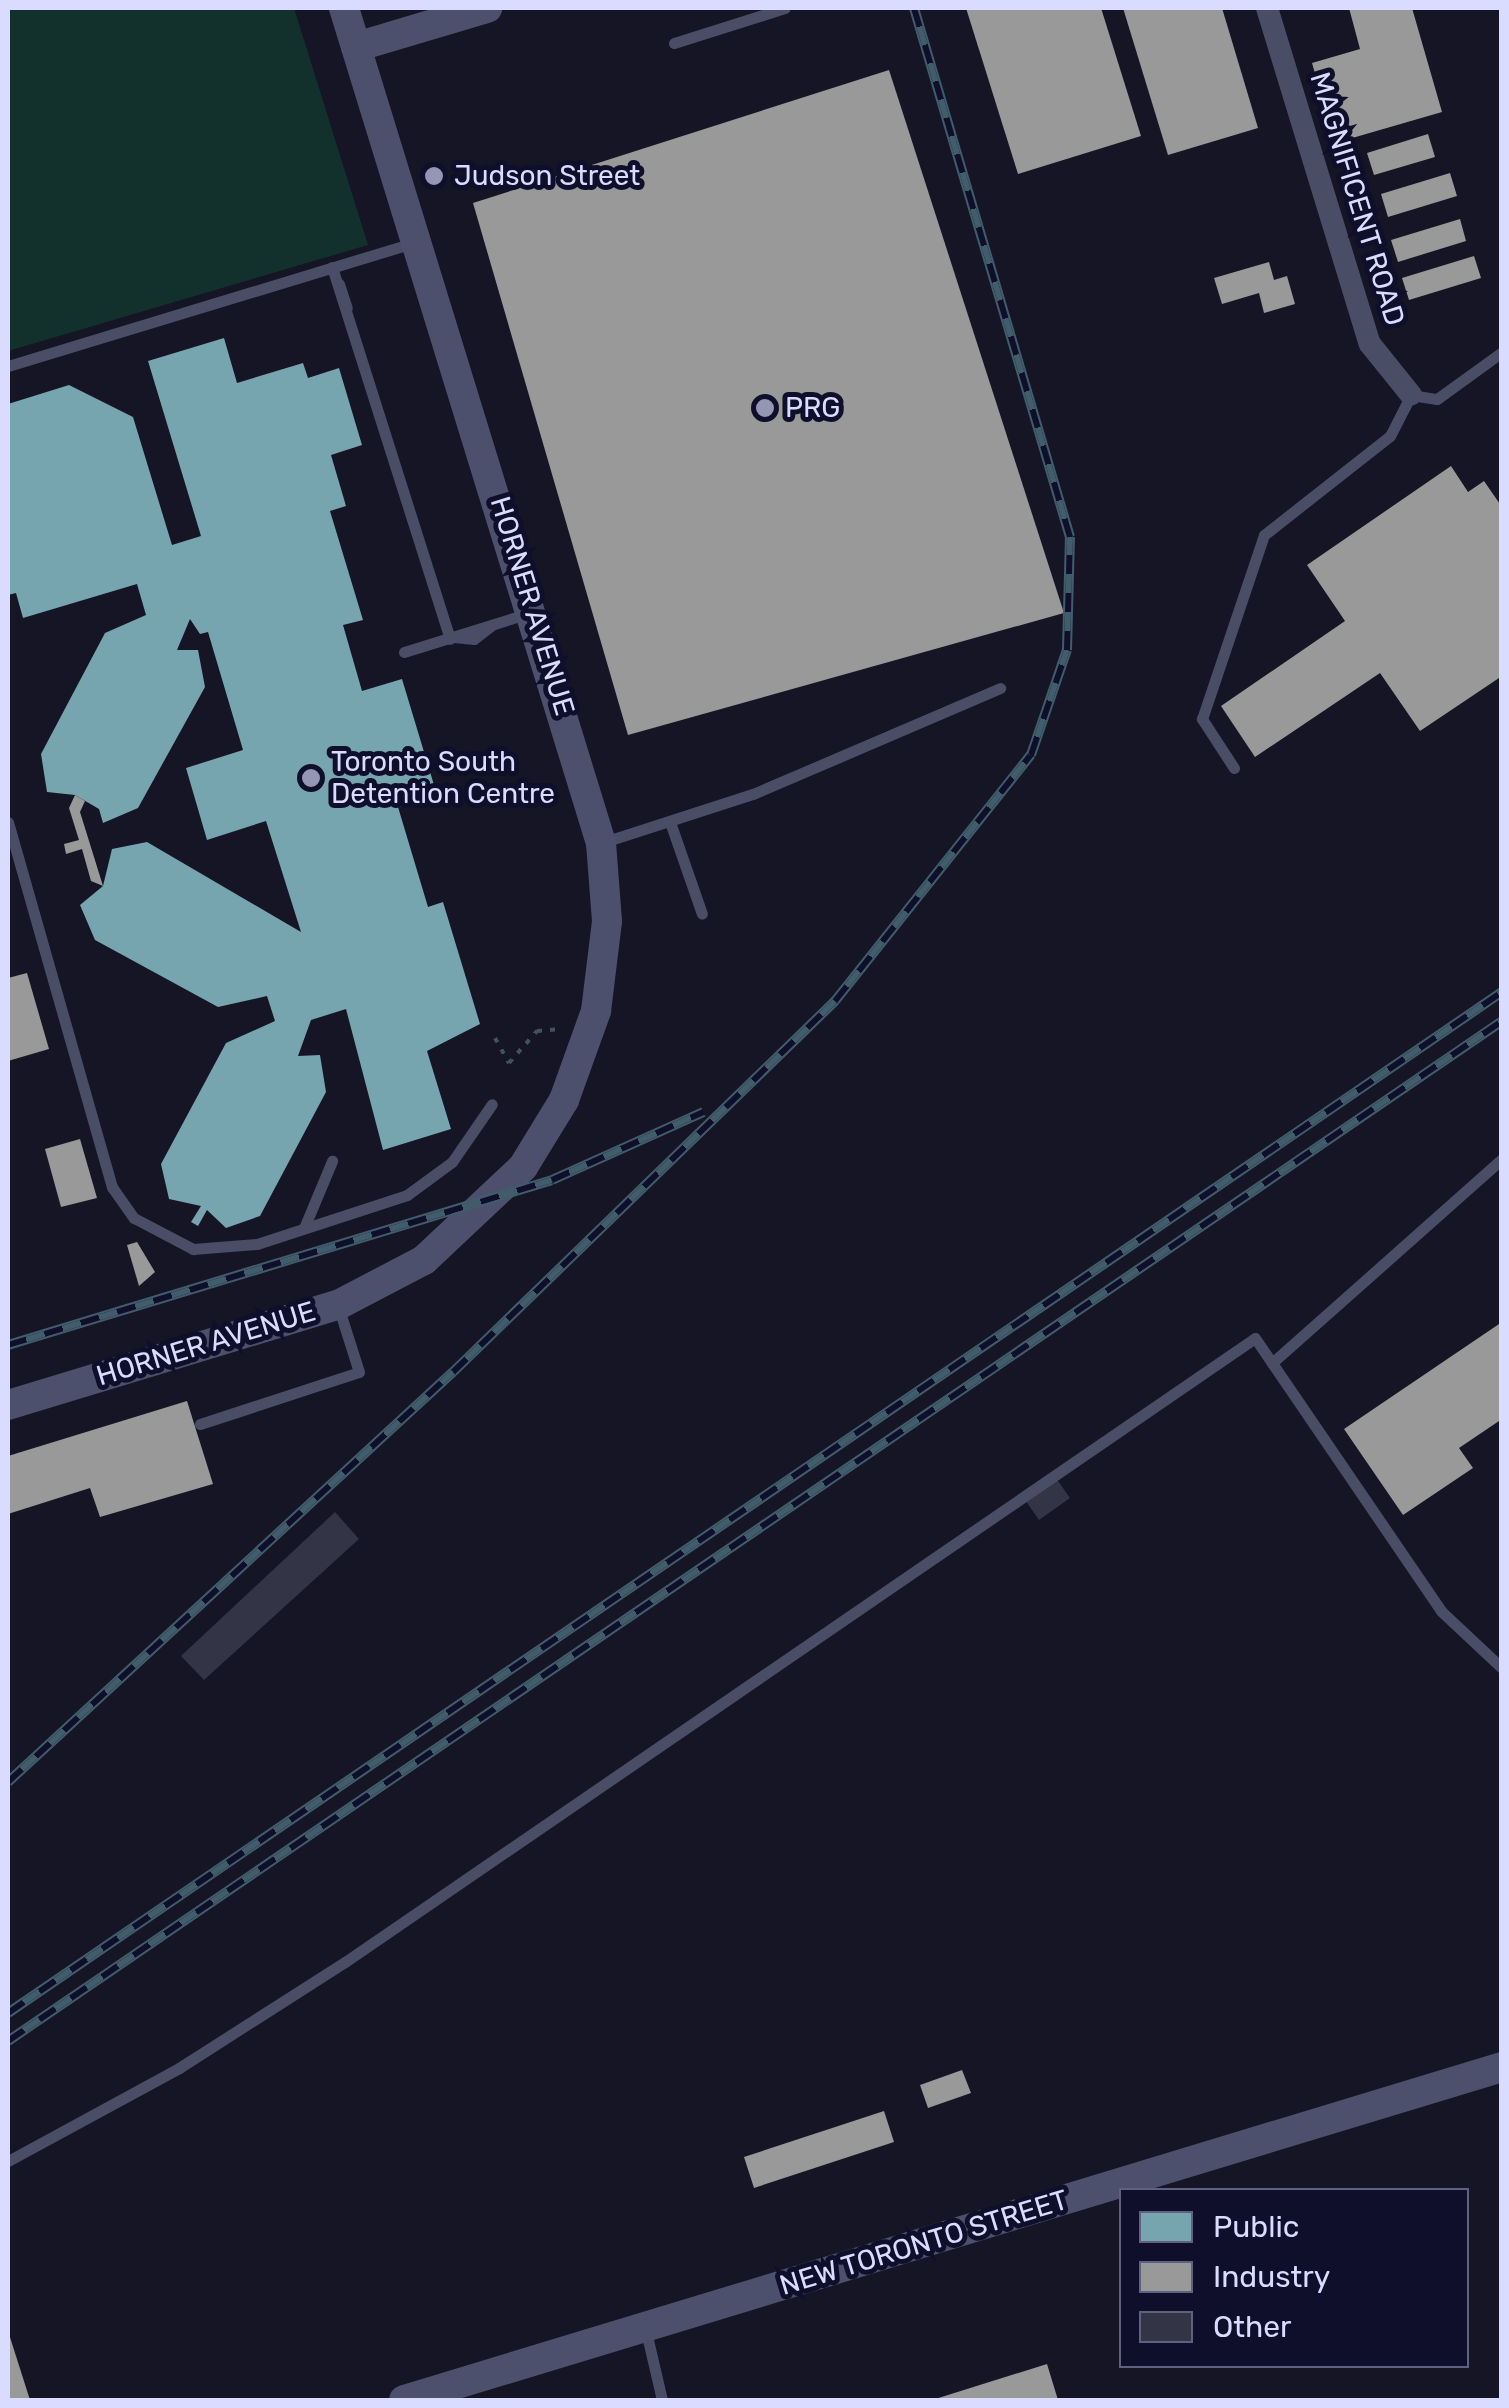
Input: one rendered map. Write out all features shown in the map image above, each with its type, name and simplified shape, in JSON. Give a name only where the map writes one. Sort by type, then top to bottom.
[{"type":"main road","name":"HORNER AVENUE","points":[[8,1405],[338,1304],[461,1233],[545,1135],[596,1011],[606,922],[601,843],[535,611],[344,8]]},
{"type":"main road","points":[[356,47],[487,8]]},
{"type":"main road","name":"NEW TORONTO STREET","points":[[404,2400],[1502,2068]]},
{"type":"street","name":"MAGNIFICENT ROAD","points":[[1267,8],[1370,344],[1411,395]]},
{"type":"lane","points":[[674,43],[785,8]]},
{"type":"lane","points":[[8,366],[417,242]]},
{"type":"lane","points":[[332,267],[452,638]]},
{"type":"lane","points":[[1234,768],[1202,719],[1264,535],[1390,436],[1411,395],[1436,399],[1502,352]]},
{"type":"lane","points":[[404,652],[535,611]]},
{"type":"lane","points":[[601,843],[670,822],[1000,688]]},
{"type":"lane","points":[[8,822],[119,1206],[193,1250],[223,1253],[408,1195],[452,1162],[492,1104]]},
{"type":"lane","points":[[670,822],[702,914]]},
{"type":"lane","points":[[1272,1363],[1502,1160]]},
{"type":"lane","points":[[304,1228],[332,1161]]},
{"type":"lane","points":[[200,1424],[359,1372],[338,1304]]},
{"type":"lane","points":[[8,2161],[180,2068],[345,1962],[1255,1338],[1441,1611],[1502,1668]]},
{"type":"lane","points":[[646,2327],[662,2400]]},
{"type":"path","points":[[495,1038],[510,1063],[537,1031],[558,1030]]},
{"type":"green space","points":[[8,8],[294,8],[368,245],[8,351]]},
{"type":"building: Public","name":"Toronto South Detention Centre","points":[[224,338],[237,383],[303,363],[308,378],[339,368],[362,445],[331,455],[346,506],[330,511],[363,620],[343,625],[362,691],[402,679],[437,795],[398,807],[428,907],[443,902],[480,1024],[427,1051],[451,1129],[383,1150],[346,1009],[311,1020],[298,1056],[320,1055],[326,1092],[260,1216],[226,1228],[207,1210],[198,1226],[191,1222],[201,1206],[169,1199],[161,1164],[226,1043],[275,1021],[267,996],[218,1007],[95,940],[80,905],[103,886],[112,849],[147,842],[301,932],[266,821],[207,840],[186,768],[243,750],[208,632],[200,634],[190,619],[177,650],[198,650],[205,687],[138,808],[103,823],[99,809],[75,795],[47,792],[41,754],[105,633],[146,615],[137,584],[23,618],[16,593],[8,595],[8,404],[69,385],[133,417],[172,545],[201,536],[148,361]]},
{"type":"building: Industry","points":[[966,8],[1101,8],[1141,136],[1018,174]]},
{"type":"building: Industry","points":[[1123,8],[1222,8],[1258,128],[1168,155]]},
{"type":"building: Industry","points":[[1349,8],[1412,8],[1442,112],[1335,143],[1312,63],[1360,49]]},
{"type":"building: Industry","name":"PRG","points":[[889,70],[1064,613],[628,735],[473,203]]},
{"type":"building: Industry","points":[[1428,134],[1435,157],[1374,175],[1367,153]]},
{"type":"building: Industry","points":[[1450,173],[1457,196],[1388,217],[1381,194]]},
{"type":"building: Industry","points":[[1460,219],[1466,241],[1398,262],[1391,240]]},
{"type":"building: Industry","points":[[1474,256],[1481,278],[1409,300],[1402,278]]},
{"type":"building: Industry","points":[[1269,262],[1274,280],[1287,276],[1295,304],[1264,313],[1259,293],[1222,304],[1214,278]]},
{"type":"building: Industry","points":[[1451,466],[1468,492],[1484,481],[1502,507],[1502,676],[1420,731],[1380,673],[1255,757],[1221,706],[1345,621],[1307,565]]},
{"type":"building: Industry","points":[[75,795],[85,801],[80,812],[103,886],[91,881],[82,849],[66,854],[64,844],[79,840],[69,808]]},
{"type":"building: Industry","points":[[27,973],[49,1049],[8,1061],[8,978]]},
{"type":"building: Industry","points":[[80,1139],[97,1198],[61,1207],[45,1149]]},
{"type":"building: Industry","points":[[137,1242],[155,1272],[139,1286],[127,1245]]},
{"type":"building: Industry","points":[[1502,1322],[1502,1419],[1459,1448],[1473,1468],[1403,1515],[1344,1429]]},
{"type":"building: Industry","points":[[187,1401],[213,1484],[100,1517],[90,1488],[8,1514],[8,1456]]},
{"type":"building: Industry","points":[[962,2070],[971,2093],[928,2108],[920,2085]]},
{"type":"building: Industry","points":[[884,2111],[894,2142],[754,2188],[744,2157]]},
{"type":"building: Industry","points":[[8,2331],[30,2400],[8,2400]]},
{"type":"building: Industry","points":[[1047,2364],[1058,2400],[932,2400]]},
{"type":"building: Other","points":[[1056,1478],[1070,1498],[1039,1520],[1025,1500]]},
{"type":"building: Other","points":[[335,1512],[359,1539],[204,1680],[181,1656]]},
{"type":"railway","points":[[8,1782],[453,1372],[835,1001],[1031,755],[1067,650],[1070,537],[914,8]]},
{"type":"railway","points":[[8,2013],[1502,992]]},
{"type":"railway","points":[[8,2041],[1502,1021]]},
{"type":"railway","points":[[8,1345],[552,1180],[703,1112]]},
{"type":"place","name":"Judson Street","points":[[434,176]]},
{"type":"place","name":"PRG","points":[[765,408]]},
{"type":"place","name":"Toronto South Detention Centre","points":[[311,778]]}]
